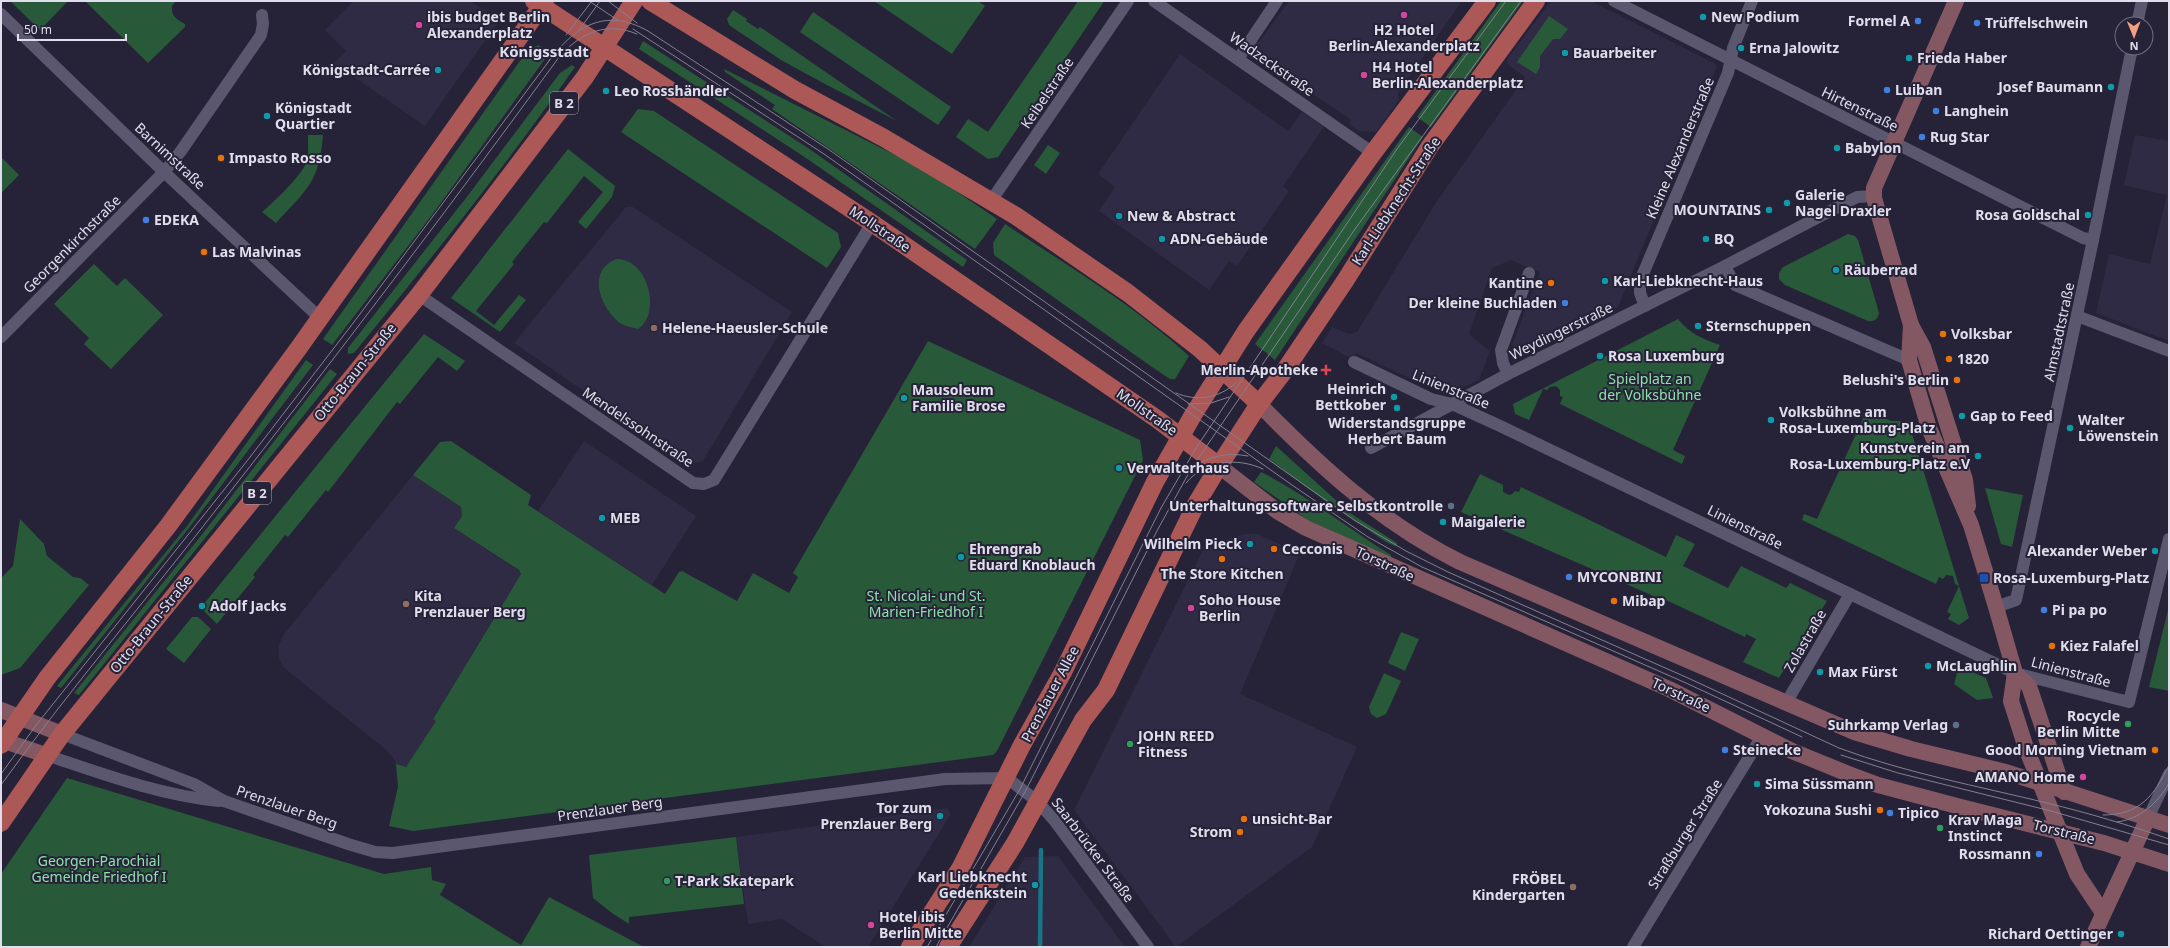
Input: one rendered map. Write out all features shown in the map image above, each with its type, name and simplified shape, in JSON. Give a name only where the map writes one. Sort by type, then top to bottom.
[{"type":"main road","name":"Otto-Braun-Straße","points":[[62,734],[353,373],[419,295],[585,77],[634,1]]},
{"type":"main road","points":[[650,1],[795,90],[890,142],[1016,216],[1128,293],[1200,349],[1353,494],[1421,542],[1460,562],[1786,703],[1869,737],[2006,772],[2039,784],[2169,825]]},
{"type":"main road","points":[[1221,368],[1373,153],[1487,1]]},
{"type":"main road","name":"Karl-Liebknecht-Straße","points":[[1219,466],[1259,404],[1323,313],[1430,146],[1536,1]]},
{"type":"main road","points":[[1956,1],[1893,142],[1874,188],[1874,196],[1876,208],[1911,325],[1923,348],[1965,480],[1971,525]]},
{"type":"main road","name":"Mollstraße","points":[[540,3],[872,223],[1180,436],[1219,466]]},
{"type":"main road","points":[[46,755],[2,742],[21,718],[47,678],[168,526],[320,318],[540,3]]},
{"type":"main road","points":[[1911,325],[1909,360],[1929,428],[1971,525],[2015,673],[2011,701],[2039,784],[2080,878],[2104,913]]},
{"type":"main road","name":"Prenzlauer Allee","points":[[910,947],[960,867],[1007,778],[1022,745],[1063,672],[1155,482],[1180,436],[1221,368]]},
{"type":"main road","points":[[948,947],[1015,843],[1083,720],[1106,690],[1195,506],[1219,466]]},
{"type":"main road","name":"Torstraße","points":[[1219,466],[1277,511],[1306,528],[1669,689],[1762,736],[1819,762],[1878,785],[2060,831],[2169,864]]},
{"type":"main road","points":[[2015,673],[2029,686],[2064,792]]},
{"type":"main road","points":[[1,710],[62,734]]},
{"type":"main road","name":"B 2","points":[[1,823],[46,755],[62,734]]},
{"type":"main road","points":[[2088,947],[2148,818]]},
{"type":"street","name":"Keibelstraße","points":[[991,201],[1128,1]]},
{"type":"street","name":"Wadzeckstraße","points":[[1154,1],[1373,153]]},
{"type":"street","points":[[1238,59],[1277,1]]},
{"type":"street","name":"Hirtenstraße","points":[[1614,1],[2080,237],[2094,240]]},
{"type":"street","name":"Kleine Alexanderstraße","points":[[1645,306],[1640,293],[1640,281],[1728,73],[1733,48],[1752,1]]},
{"type":"street","points":[[2139,16],[2142,1]]},
{"type":"street","name":"Barnimstraße","points":[[1,14],[164,172],[320,318]]},
{"type":"street","name":"Georgenkirchstraße","points":[[1,337],[164,172],[181,151],[261,34],[263,24],[262,15]]},
{"type":"street","name":"Almstadtstraße","points":[[1996,608],[2016,600],[2094,240],[2130,56]]},
{"type":"street","name":"Weydingerstraße","points":[[1371,448],[1508,374],[1725,266],[1857,197],[1874,196]]},
{"type":"street","name":"Mendelssohnstraße","points":[[419,295],[693,483],[704,484],[714,480],[872,223]]},
{"type":"street","points":[[1725,266],[1735,285],[1909,360]]},
{"type":"street","points":[[1508,374],[1503,363],[1501,350],[1529,273]]},
{"type":"street","points":[[2077,316],[2169,351]]},
{"type":"street","name":"Linienstraße","points":[[1354,362],[1431,399],[1452,404],[2015,673],[2129,702],[2169,539]]},
{"type":"street","name":"Zolastraße","points":[[1786,703],[1850,594]]},
{"type":"street","name":"Prenzlauer Berg","points":[[62,734],[194,784],[224,802]]},
{"type":"street","name":"Straßburger Straße","points":[[1633,947],[1762,736]]},
{"type":"street","name":"Prenzlauer Berg","points":[[46,755],[126,781],[190,798],[224,802],[375,852],[393,853],[945,779],[1007,778]]},
{"type":"street","points":[[2148,818],[2169,774]]},
{"type":"street","name":"Saarbrücker Straße","points":[[1007,778],[1037,801],[1060,828],[1148,947]]},
{"type":"shaded area","points":[[354,1],[470,1],[500,19],[425,126],[334,63],[346,51],[325,30]]},
{"type":"shaded area","points":[[1289,1],[1462,1],[1398,93],[1399,100],[1376,132],[1359,131],[1350,125],[1350,119],[1262,60],[1258,63],[1252,58],[1250,50],[1255,41],[1259,42]]},
{"type":"shaded area","points":[[1551,1],[1591,1],[1714,63],[1717,66],[1618,307],[1526,355],[1518,354],[1513,348],[1513,343],[1540,272],[1511,260],[1492,268],[1469,334],[1490,351],[1479,380],[1446,395],[1356,353],[1352,359],[1322,343],[1332,327],[1349,334],[1357,332],[1437,201],[1525,77],[1507,64],[1507,59]]},
{"type":"shaded area","points":[[1180,54],[1288,131],[1302,112],[1324,127],[1283,186],[1289,191],[1237,266],[1229,261],[1209,290],[1099,211],[1115,187],[1098,174]]},
{"type":"shaded area","points":[[2135,135],[2169,141],[2169,341],[2096,313],[2109,254],[2150,264],[2167,195],[2124,185]]},
{"type":"shaded area","name":"Helene-Haeusler-Schule","points":[[626,207],[633,207],[792,312],[703,461],[690,464],[514,343]]},
{"type":"shaded area","points":[[584,441],[696,516],[652,585],[538,511]]},
{"type":"shaded area","name":"Kita Prenzlauer Berg","points":[[413,475],[461,507],[462,516],[454,528],[519,571],[521,574],[433,718],[436,721],[406,767],[396,764],[392,756],[384,748],[283,667],[279,658],[278,647],[284,634]]},
{"type":"shaded area","points":[[1245,534],[1257,534],[1300,553],[1240,694],[1357,747],[1312,847],[1176,947],[1074,810],[1202,552],[1210,544]]},
{"type":"shaded area","points":[[947,808],[951,814],[868,947],[826,947],[782,919],[748,924],[736,837]]},
{"type":"shaded area","points":[[1058,856],[1125,947],[969,947],[1025,857]]},
{"type":"green space","points":[[10,1],[68,1],[40,30]]},
{"type":"green space","points":[[85,1],[176,1],[172,6],[173,15],[185,24],[185,27],[148,63]]},
{"type":"green space","points":[[874,1],[978,1],[985,6],[952,54]]},
{"type":"green space","points":[[1078,1],[1103,1],[1103,3],[998,157],[988,159],[956,137],[968,119],[988,132]]},
{"type":"green space","points":[[1501,1],[1523,1],[1431,127],[1417,117]]},
{"type":"green space","points":[[733,10],[747,19],[746,21],[758,29],[760,27],[897,121],[781,60],[729,25],[727,19]]},
{"type":"green space","points":[[813,12],[951,107],[938,125],[800,32]]},
{"type":"green space","points":[[1549,16],[1568,29],[1560,39],[1553,39],[1540,56],[1540,67],[1536,74],[1517,62]]},
{"type":"green space","points":[[643,41],[808,148],[967,260],[963,267],[803,156],[639,49]]},
{"type":"green space","points":[[538,45],[550,52],[432,215],[332,345],[323,339],[517,65],[526,53]]},
{"type":"green space","points":[[572,65],[575,67],[549,104],[467,212],[354,353],[348,354],[348,348],[466,198],[560,73]]},
{"type":"green space","points":[[724,69],[925,170],[997,219],[975,249],[772,109],[775,105],[725,72]]},
{"type":"green space","points":[[638,109],[654,111],[838,233],[841,247],[827,268],[621,132]]},
{"type":"green space","points":[[1409,127],[1423,137],[1275,360],[1255,344]]},
{"type":"green space","points":[[308,135],[323,135],[315,175],[296,202],[276,223],[262,212],[287,189],[306,163],[308,156]]},
{"type":"green space","points":[[1048,145],[1060,153],[1046,174],[1034,165]]},
{"type":"green space","points":[[568,149],[615,186],[612,197],[586,229],[578,222],[603,192],[584,176],[547,223],[544,222],[512,262],[514,264],[476,311],[494,325],[519,295],[526,300],[500,332],[451,298]]},
{"type":"green space","points":[[1,157],[19,175],[1,193]]},
{"type":"green space","points":[[1005,224],[1123,303],[1168,337],[1189,356],[1175,379],[1170,379],[1152,367],[994,255],[993,243]]},
{"type":"green space","points":[[1848,234],[1855,236],[1858,240],[1879,313],[1877,318],[1872,321],[1868,321],[1785,285],[1779,279],[1779,273],[1783,267]]},
{"type":"green space","points":[[617,259],[628,262],[637,268],[644,278],[648,289],[650,301],[649,312],[645,322],[638,329],[620,323],[613,316],[602,299],[599,289],[599,280],[602,271],[607,264]]},
{"type":"green space","points":[[94,264],[117,286],[125,278],[163,315],[111,369],[84,344],[89,338],[54,304]]},
{"type":"green space","name":"Spielplatz an der Volksbühne","points":[[1678,319],[1687,329],[1708,341],[1720,345],[1673,450],[1685,456],[1682,464],[1560,404],[1563,397],[1560,396],[1560,390],[1556,386],[1550,387],[1547,390],[1543,389],[1529,420],[1515,414],[1513,404]]},
{"type":"green space","points":[[424,334],[465,361],[457,371],[438,357],[400,404],[397,402],[328,492],[326,490],[288,537],[285,535],[253,575],[255,577],[217,624],[204,611],[203,605]]},
{"type":"green space","name":"St. Nicolai- und St. Marien-Friedhof I","points":[[928,341],[1140,440],[1143,460],[997,751],[993,755],[413,831],[389,826],[398,787],[396,764],[406,767],[436,721],[433,719],[521,574],[519,570],[454,528],[462,516],[461,507],[413,475],[440,442],[451,441],[531,495],[528,505],[665,594],[679,572],[682,571],[737,601],[753,573],[789,593],[798,577],[793,573]]},
{"type":"green space","points":[[306,360],[313,365],[189,528],[61,688],[57,686],[187,526]]},
{"type":"green space","points":[[330,369],[337,374],[79,695],[74,693],[204,532]]},
{"type":"green space","points":[[1867,410],[1891,421],[1908,421],[1969,618],[1959,625],[1948,619],[1951,614],[1947,612],[1959,586],[1955,584],[1953,576],[1946,575],[1943,579],[1939,577],[1936,584],[1802,520],[1804,514],[1817,519]]},
{"type":"green space","points":[[1276,446],[1350,513],[1397,543],[1397,546],[1386,542],[1324,500],[1269,459]]},
{"type":"green space","points":[[1261,472],[1311,501],[1391,555],[1391,558],[1308,520],[1254,482]]},
{"type":"green space","points":[[1480,474],[1503,485],[1503,492],[1509,495],[1515,491],[1519,492],[1521,487],[1666,557],[1676,535],[1695,544],[1683,566],[1728,588],[1741,566],[1786,588],[1790,583],[1827,601],[1779,678],[1743,662],[1756,639],[1746,634],[1745,637],[1666,600],[1665,601],[1461,512]]},
{"type":"green space","points":[[1985,488],[2023,495],[2012,547],[2001,544]]},
{"type":"green space","points":[[20,519],[44,544],[47,556],[73,577],[80,578],[89,585],[20,668],[1,675],[1,578],[13,566]]},
{"type":"green space","points":[[2169,606],[2169,691],[2149,687]]},
{"type":"green space","points":[[192,617],[198,617],[211,629],[184,663],[166,649]]},
{"type":"green space","points":[[1401,632],[1419,639],[1405,671],[1388,663]]},
{"type":"green space","points":[[1959,666],[1986,678],[1993,698],[1977,700],[1954,684]]},
{"type":"green space","points":[[1384,673],[1401,681],[1386,714],[1377,718],[1371,714],[1369,707]]},
{"type":"green space","name":"Georgen-Parochial Gemeinde Friedhof I","points":[[67,778],[384,874],[431,867],[432,880],[446,884],[440,895],[521,945],[549,897],[644,947],[1,947],[1,874]]},
{"type":"green space","name":"T-Park Skatepark","points":[[736,837],[744,904],[629,917],[629,924],[593,898],[589,855]]},
{"type":"waterway","points":[[1040,947],[1041,850]]},
{"type":"tram line","points":[[589,1],[619,21]]},
{"type":"tram line","points":[[566,35],[592,1]]},
{"type":"tram line","points":[[580,29],[600,1]]},
{"type":"tram line","points":[[608,1],[637,23]]},
{"type":"tram line","points":[[927,947],[1020,789],[1161,508],[1196,448],[1397,149],[1506,1]]},
{"type":"tram line","points":[[936,947],[1025,792],[1158,529],[1191,469],[1355,229],[1521,1]]},
{"type":"tram line","points":[[548,62],[558,49],[569,39],[580,30],[592,24],[605,21],[618,21],[632,24],[648,31],[828,149],[1354,520],[1406,551],[1448,572],[1688,678],[1839,748],[1916,772],[2093,815],[2169,839]]},
{"type":"tram line","points":[[562,54],[578,39],[596,31],[616,29],[626,30],[637,34]]},
{"type":"tram line","points":[[633,29],[824,154],[1292,485],[1368,537],[1422,567],[1686,683],[1802,737]]},
{"type":"tram line","points":[[1,785],[54,714],[192,541],[351,336],[565,49]]},
{"type":"tram line","points":[[1,774],[37,724],[247,461],[357,318],[552,57]]},
{"type":"tram line","points":[[1176,393],[1184,396],[1200,398],[1208,397],[1222,392],[1236,383]]},
{"type":"tram line","points":[[1188,404],[1211,403],[1229,397]]},
{"type":"tram line","points":[[1193,467],[1206,460],[1219,456],[1233,454],[1248,456]]},
{"type":"tram line","points":[[1186,483],[1202,469],[1222,463],[1243,463],[1263,469]]},
{"type":"tram line","points":[[1841,755],[1898,773],[2051,811],[2169,845]]},
{"type":"tram line","points":[[2103,815],[2127,812],[2144,802],[2158,786],[2169,765]]},
{"type":"tram line","points":[[2117,822],[2141,814],[2148,809],[2165,790],[2169,783]]},
{"type":"place","name":"H2 Hotel Berlin-Alexanderplatz","points":[[1404,15]]},
{"type":"place","name":"New Podium","points":[[1703,17]]},
{"type":"place","name":"Formel A","points":[[1918,21]]},
{"type":"place","name":"Trüffelschwein","points":[[1977,23]]},
{"type":"place","name":"ibis budget Berlin Alexanderplatz","points":[[419,25]]},
{"type":"place","name":"Erna Jalowitz","points":[[1741,48]]},
{"type":"place","name":"Bauarbeiter","points":[[1565,53]]},
{"type":"place","name":"Frieda Haber","points":[[1909,58]]},
{"type":"place","name":"Königstadt-Carrée","points":[[438,70]]},
{"type":"place","name":"H4 Hotel Berlin-Alexanderplatz","points":[[1364,75]]},
{"type":"place","name":"Josef Baumann","points":[[2111,87]]},
{"type":"place","name":"Luiban","points":[[1887,90]]},
{"type":"place","name":"Leo Rosshändler","points":[[606,91]]},
{"type":"place","name":"Langhein","points":[[1936,111]]},
{"type":"place","name":"Königstadt Quartier","points":[[267,116]]},
{"type":"place","name":"Rug Star","points":[[1922,137]]},
{"type":"place","name":"Babylon","points":[[1837,148]]},
{"type":"place","name":"Impasto Rosso","points":[[221,158]]},
{"type":"place","name":"Galerie Nagel Draxler","points":[[1787,203]]},
{"type":"place","name":"MOUNTAINS","points":[[1769,210]]},
{"type":"place","name":"Rosa Goldschal","points":[[2088,215]]},
{"type":"place","name":"New & Abstract","points":[[1119,216]]},
{"type":"place","name":"EDEKA","points":[[146,220]]},
{"type":"place","name":"ADN-Gebäude","points":[[1162,239]]},
{"type":"place","name":"BQ","points":[[1706,239]]},
{"type":"place","name":"Las Malvinas","points":[[204,252]]},
{"type":"place","name":"Räuberrad","points":[[1836,270]]},
{"type":"place","name":"Karl-Liebknecht-Haus","points":[[1605,281]]},
{"type":"place","name":"Kantine","points":[[1551,283]]},
{"type":"place","name":"Der kleine Buchladen","points":[[1565,303]]},
{"type":"place","name":"Sternschuppen","points":[[1698,326]]},
{"type":"place","name":"Helene-Haeusler-Schule","points":[[654,328]]},
{"type":"place","name":"Volksbar","points":[[1943,334]]},
{"type":"place","name":"Rosa Luxemburg","points":[[1600,356]]},
{"type":"place","name":"1820","points":[[1949,359]]},
{"type":"place","name":"Merlin-Apotheke","points":[[1326,370]]},
{"type":"place","name":"Belushi's Berlin","points":[[1957,380]]},
{"type":"place","name":"Heinrich Bettkober","points":[[1394,397]]},
{"type":"place","name":"Mausoleum Familie Brose","points":[[904,398]]},
{"type":"place","name":"Widerstandsgruppe Herbert Baum","points":[[1397,408]]},
{"type":"place","name":"Gap to Feed","points":[[1962,416]]},
{"type":"place","name":"Volksbühne am Rosa-Luxemburg-Platz","points":[[1771,420]]},
{"type":"place","name":"Walter Löwenstein","points":[[2070,428]]},
{"type":"place","name":"Kunstverein am Rosa-Luxemburg-Platz e.V","points":[[1978,456]]},
{"type":"place","name":"Verwalterhaus","points":[[1119,468]]},
{"type":"place","name":"Unterhaltungssoftware Selbstkontrolle","points":[[1451,506]]},
{"type":"place","name":"MEB","points":[[602,518]]},
{"type":"place","name":"Maigalerie","points":[[1443,522]]},
{"type":"place","name":"Wilhelm Pieck","points":[[1250,544]]},
{"type":"place","name":"Cecconis","points":[[1274,549]]},
{"type":"place","name":"Alexander Weber","points":[[2155,551]]},
{"type":"place","name":"Ehrengrab Eduard Knoblauch","points":[[961,557]]},
{"type":"place","name":"The Store Kitchen","points":[[1222,559]]},
{"type":"place","name":"MYCONBINI","points":[[1569,577]]},
{"type":"place","name":"Rosa-Luxemburg-Platz","points":[[1984,578]]},
{"type":"place","name":"Mibap","points":[[1614,601]]},
{"type":"place","name":"Kita Prenzlauer Berg","points":[[406,604]]},
{"type":"place","name":"Adolf Jacks","points":[[202,606]]},
{"type":"place","name":"Soho House Berlin","points":[[1191,608]]},
{"type":"place","name":"Pi pa po","points":[[2044,610]]},
{"type":"place","name":"Kiez Falafel","points":[[2052,646]]},
{"type":"place","name":"McLaughlin","points":[[1928,666]]},
{"type":"place","name":"Max Fürst","points":[[1820,672]]},
{"type":"place","name":"Rocycle Berlin Mitte","points":[[2128,724]]},
{"type":"place","name":"Suhrkamp Verlag","points":[[1956,725]]},
{"type":"place","name":"JOHN REED Fitness","points":[[1130,744]]},
{"type":"place","name":"Steinecke","points":[[1725,750]]},
{"type":"place","name":"Good Morning Vietnam","points":[[2155,750]]},
{"type":"place","name":"AMANO Home","points":[[2083,777]]},
{"type":"place","name":"Sima Süssmann","points":[[1757,784]]},
{"type":"place","name":"Yokozuna Sushi","points":[[1880,810]]},
{"type":"place","name":"Tipico","points":[[1890,813]]},
{"type":"place","name":"Tor zum Prenzlauer Berg","points":[[940,816]]},
{"type":"place","name":"unsicht-Bar","points":[[1244,819]]},
{"type":"place","name":"Krav Maga Instinct","points":[[1940,828]]},
{"type":"place","name":"Strom","points":[[1240,832]]},
{"type":"place","name":"Rossmann","points":[[2039,854]]},
{"type":"place","name":"T-Park Skatepark","points":[[667,881]]},
{"type":"place","name":"Karl Liebknecht Gedenkstein","points":[[1035,885]]},
{"type":"place","name":"FRÖBEL Kindergarten","points":[[1573,887]]},
{"type":"place","name":"Hotel ibis Berlin Mitte","points":[[871,925]]},
{"type":"place","name":"Richard Oettinger","points":[[2121,934]]},
{"type":"district","name":"Königsstadt","points":[[544,52]]}]
